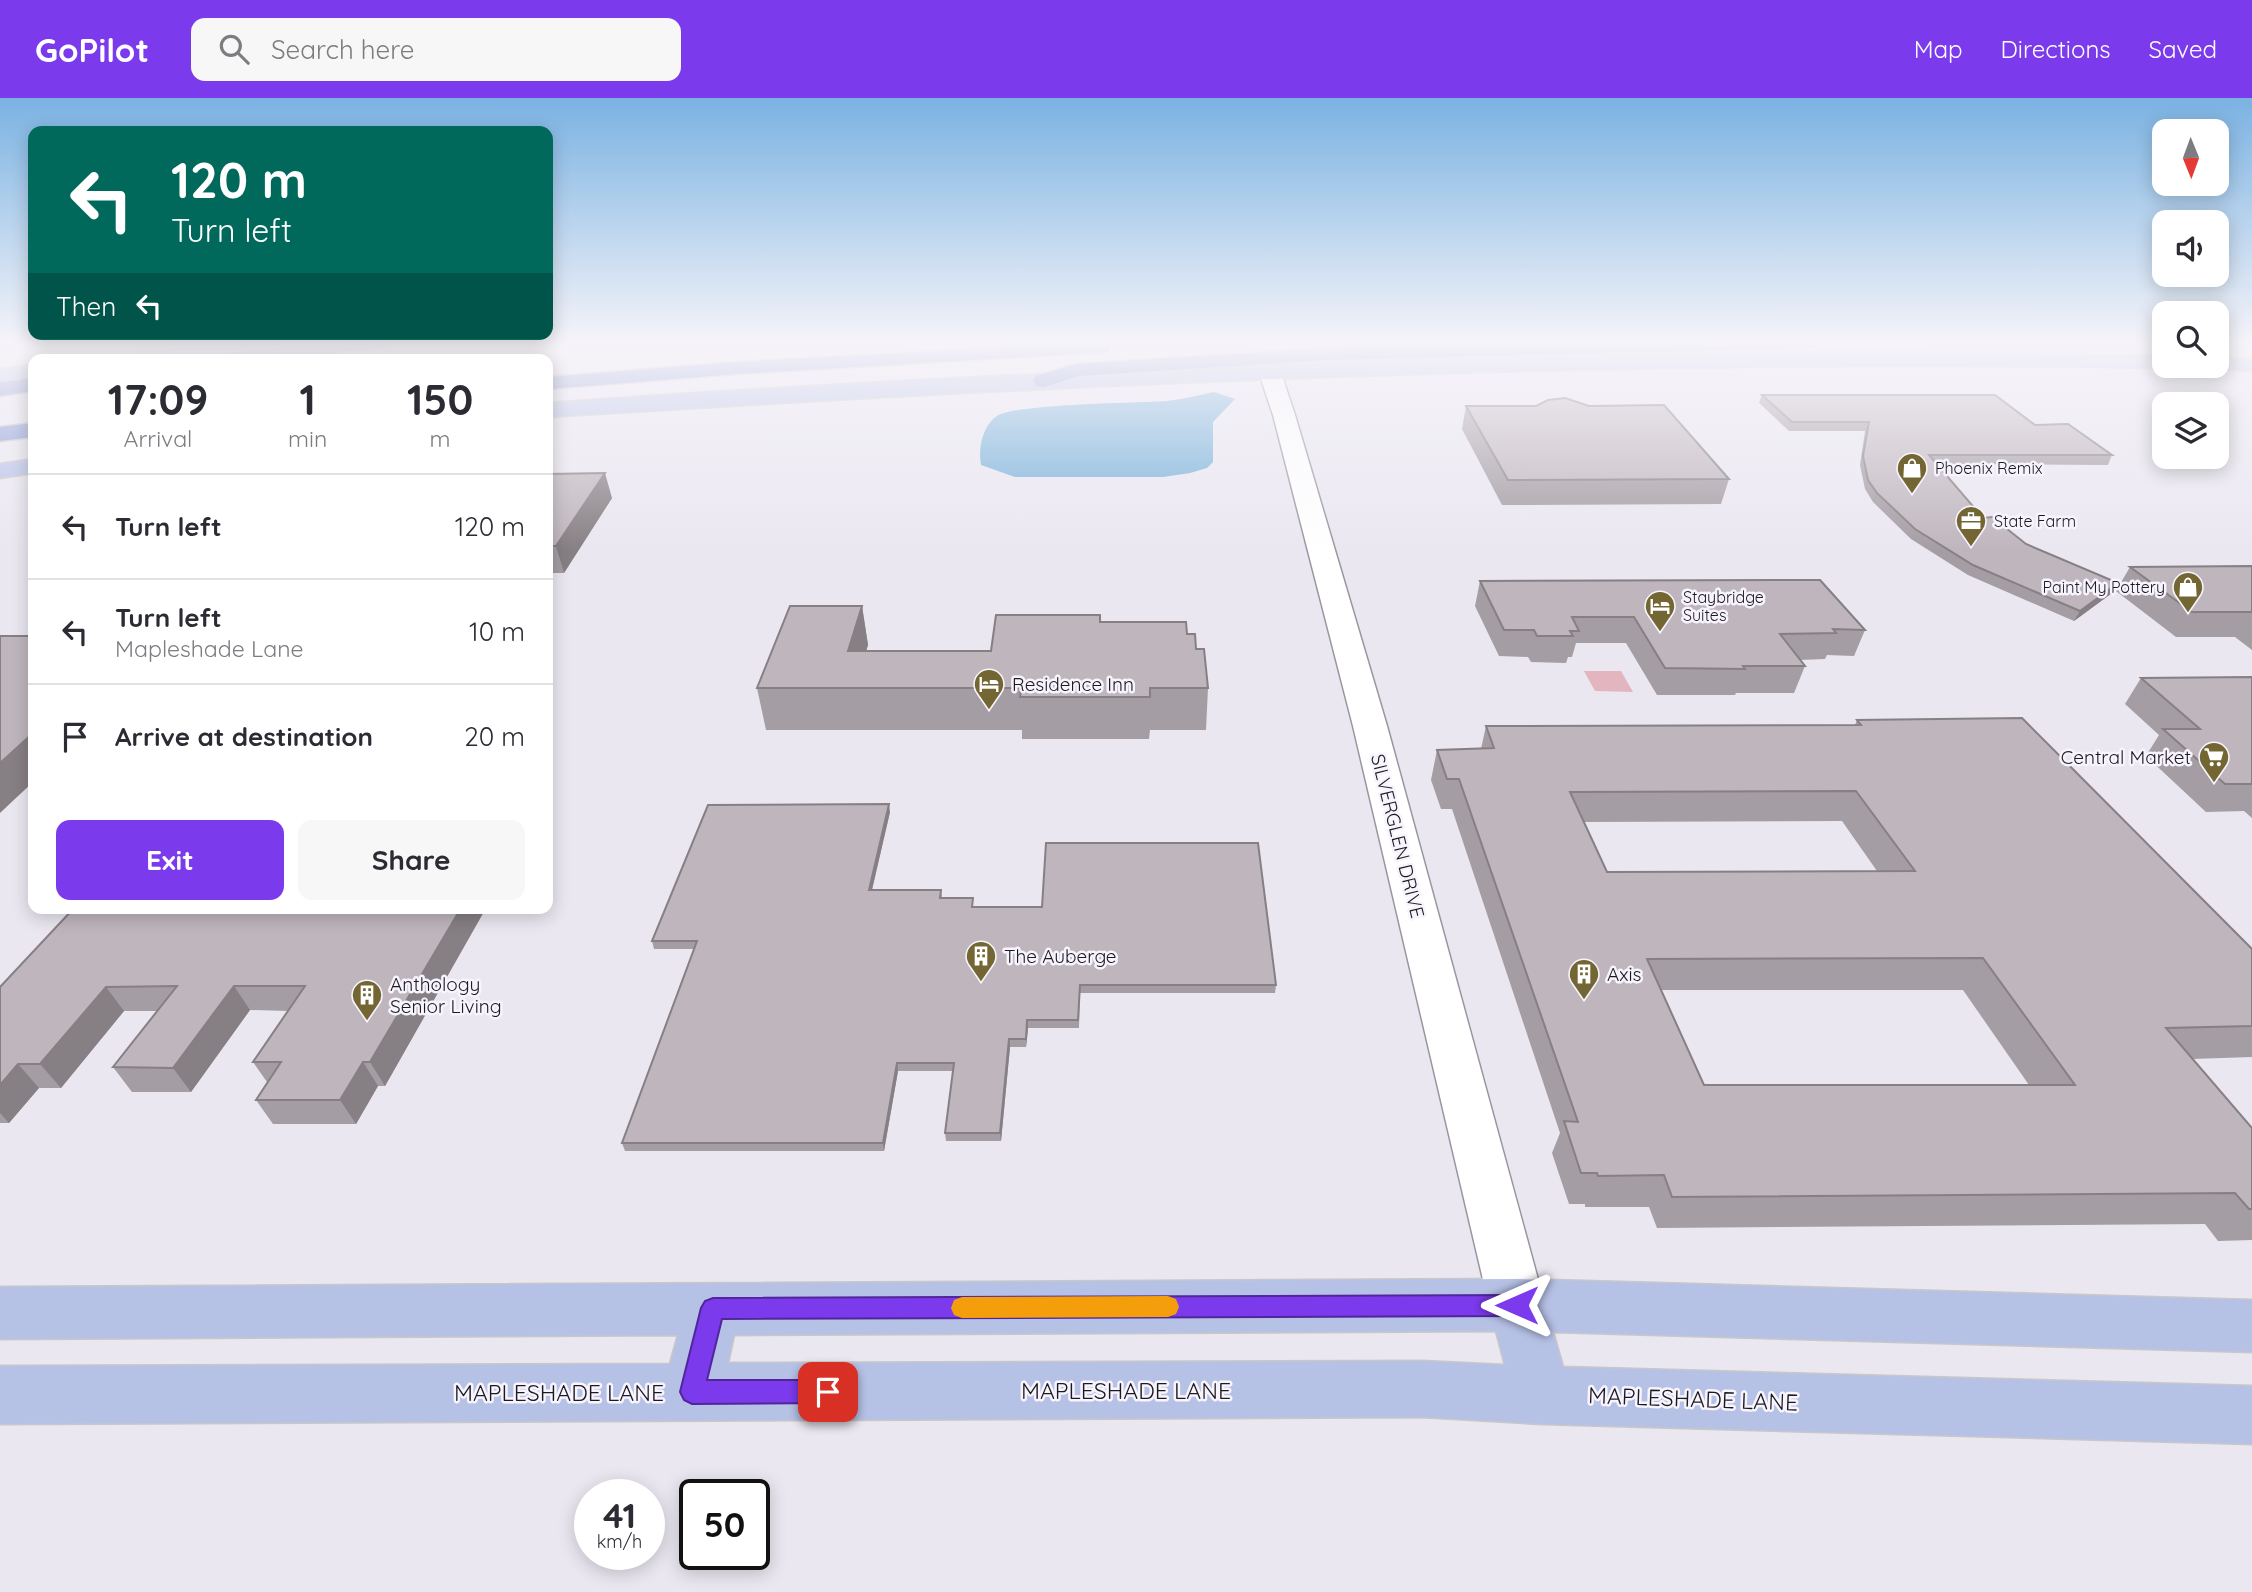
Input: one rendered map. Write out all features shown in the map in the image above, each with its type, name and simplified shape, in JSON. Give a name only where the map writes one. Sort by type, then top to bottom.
[{"type":"highway","points":[[0,434],[28,431]]},
{"type":"highway","points":[[0,458],[28,455]]},
{"type":"main road","points":[[0,471],[28,467]]},
{"type":"main road","points":[[1517,1305],[1542,1395]]},
{"type":"main road","points":[[0,1313],[1517,1305],[2252,1326]]},
{"type":"main road","points":[[692,1392],[713,1308]]},
{"type":"main road","name":"MAPLESHADE LANE","points":[[0,1395],[1422,1389],[1542,1395],[2252,1415]]},
{"type":"street","name":"SILVERGLEN DRIVE","points":[[1283,412],[1370,726],[1517,1305]]},
{"type":"shaded area","points":[[1584,671],[1621,671],[1633,692],[1595,691]]},
{"type":"water","points":[[1008,412],[1223,412],[1213,422],[1213,462],[1207,468],[1163,477],[1015,477],[981,465],[981,445],[988,426],[997,416]]},
{"type":"building","points":[[1469,412],[1670,412],[1729,479],[1508,480]]},
{"type":"building","points":[[1781,412],[2017,412],[2035,425],[2068,424],[2112,455],[1929,455],[1983,518],[1992,517],[2026,544],[2118,583],[2080,611],[1973,565],[1915,529],[1877,493],[1868,480],[1863,456],[1869,422],[1792,422]]},
{"type":"building","points":[[605,473],[556,546],[553,546],[553,474]]},
{"type":"building","points":[[2252,566],[2252,612],[2192,612],[2130,567]]},
{"type":"building","points":[[1820,580],[1865,630],[1833,629],[1836,633],[1780,634],[1805,666],[1743,666],[1745,669],[1665,668],[1634,617],[1572,617],[1579,631],[1570,631],[1573,636],[1537,636],[1534,630],[1504,630],[1480,581]]},
{"type":"building","points":[[790,606],[862,606],[848,651],[991,651],[996,615],[1100,615],[1100,622],[1186,622],[1187,634],[1195,634],[1196,649],[1204,649],[1208,688],[1150,688],[1150,697],[1020,697],[1021,688],[757,688]]},
{"type":"building","points":[[0,636],[28,636],[28,738],[0,763]]},
{"type":"building","points":[[2252,677],[2252,784],[2225,784],[2163,729],[2200,729],[2141,678]]},
{"type":"building","points":[[2022,718],[2252,949],[2252,1026],[2166,1028],[2252,1128],[2252,1209],[2235,1193],[1672,1197],[1664,1175],[1598,1176],[1597,1173],[1581,1173],[1564,1121],[1578,1122],[1459,779],[1447,779],[1437,750],[1494,748],[1486,726],[1861,725],[1857,720]],"holes":[[[1856,791],[1915,871],[1607,872],[1570,792]],[[1983,958],[2075,1085],[1704,1085],[1647,959]]]},
{"type":"building","name":"The Auberge","points":[[889,804],[869,890],[941,890],[940,898],[973,898],[972,907],[1042,907],[1046,843],[1258,843],[1276,985],[1080,985],[1078,1020],[1027,1020],[1026,1039],[1009,1039],[1000,1133],[945,1133],[954,1063],[897,1063],[883,1143],[622,1143],[697,941],[652,941],[708,805]]},
{"type":"building","name":"Anthology Senior Living","points":[[68,914],[457,914],[370,1062],[363,1062],[340,1100],[256,1100],[281,1062],[253,1062],[305,986],[234,986],[173,1068],[113,1067],[177,986],[106,987],[40,1064],[18,1064],[0,1085],[0,987]]},
{"type":"slow traffic","points":[[962,1308],[1168,1307]]},
{"type":"place","name":"Phoenix Remix","points":[[1912,495]]},
{"type":"place","name":"State Farm","points":[[1971,548]]},
{"type":"place","name":"Paint My Pottery","points":[[2188,614]]},
{"type":"place","name":"Staybridge Suites","points":[[1660,633]]},
{"type":"place","name":"Residence Inn","points":[[989,711]]},
{"type":"place","name":"Central Market","points":[[2214,784]]},
{"type":"place","name":"The Auberge","points":[[981,983]]},
{"type":"place","name":"Axis","points":[[1584,1001]]},
{"type":"place","name":"Anthology Senior Living","points":[[367,1022]]},
{"type":"route","points":[[828,1392],[692,1392],[713,1308],[1517,1305]]}]
